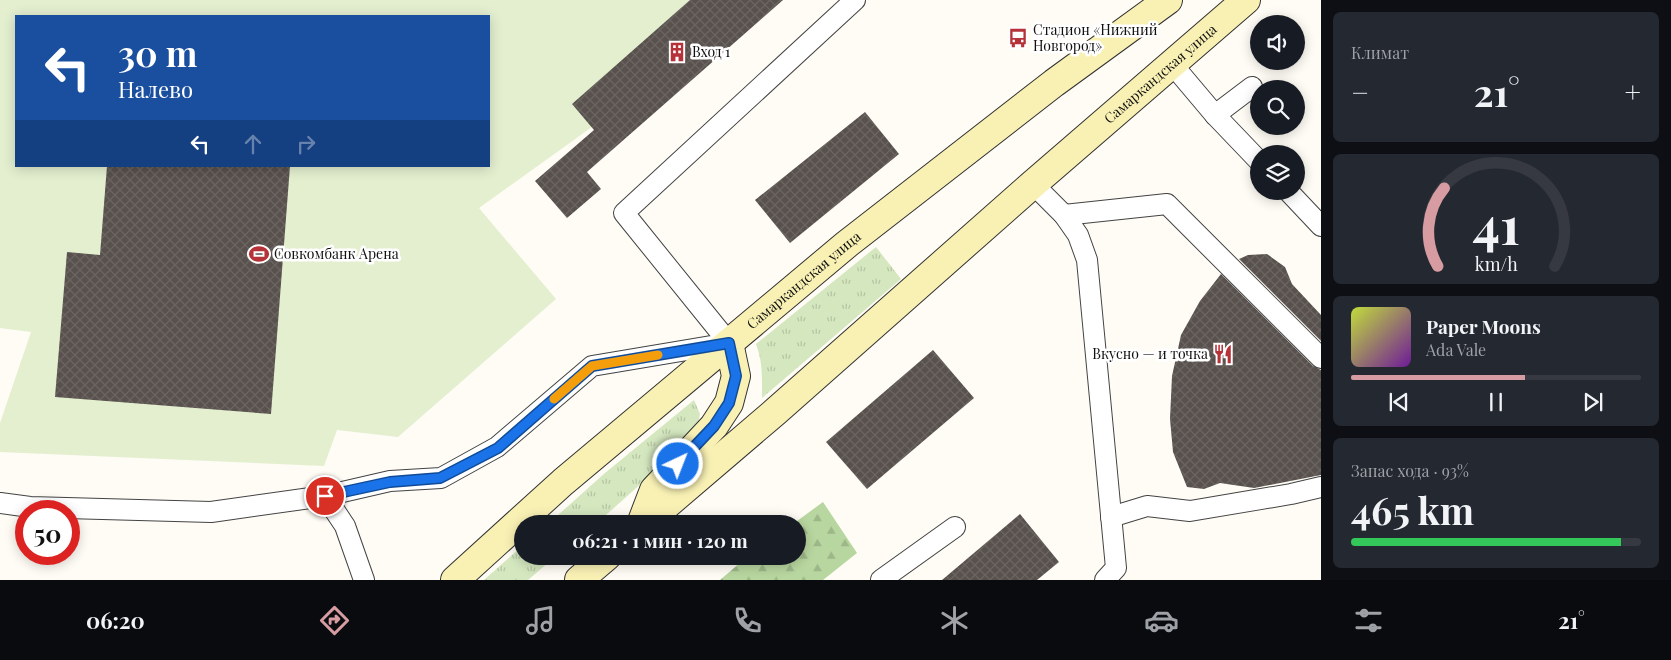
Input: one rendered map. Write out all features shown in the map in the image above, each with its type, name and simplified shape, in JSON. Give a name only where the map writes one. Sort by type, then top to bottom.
[{"type":"main road","name":"Самаркандская улица","points":[[455,580],[563,482],[847,244],[1054,83],[1168,0]]},
{"type":"main road","name":"Самаркандская улица","points":[[654,515],[775,412],[1246,0]]},
{"type":"main road","points":[[646,515],[654,490],[714,426],[729,403],[736,376],[729,343]]},
{"type":"main road","points":[[579,580],[596,565]]},
{"type":"lane","points":[[0,503],[30,507],[212,512],[325,496],[390,482],[440,478],[498,448],[592,366],[729,343],[624,213],[855,0]]},
{"type":"lane","points":[[1172,64],[1250,151]]},
{"type":"lane","points":[[1216,115],[1250,88]]},
{"type":"lane","points":[[1034,184],[1064,215],[1078,236],[1087,260],[1111,517],[1114,576]]},
{"type":"lane","points":[[1296,200],[1321,226]]},
{"type":"lane","points":[[1064,215],[1167,204],[1321,358]]},
{"type":"lane","points":[[1111,517],[1147,506],[1190,511],[1292,494],[1321,487]]},
{"type":"lane","points":[[325,496],[344,526],[364,580]]},
{"type":"lane","points":[[880,580],[955,527]]},
{"type":"green space","name":"Совкомбанк Арена","points":[[0,0],[783,0],[592,127],[479,208],[556,299],[398,437],[337,430],[324,466],[0,452],[0,423],[31,332],[0,328]]},
{"type":"green space","points":[[876,247],[901,279],[762,398],[761,364],[756,344]]},
{"type":"green space","points":[[694,400],[700,414],[697,429],[683,446],[606,515],[558,515],[605,473]]},
{"type":"green space","points":[[823,502],[857,553],[823,580],[720,580],[738,565],[806,565],[805,515]]},
{"type":"green space","points":[[514,553],[514,565],[546,565],[528,580],[484,580]]},
{"type":"building","name":"Вход 1","points":[[690,0],[783,0],[587,172],[601,189],[567,218],[535,181],[594,130],[572,104]]},
{"type":"building","points":[[865,112],[899,154],[790,243],[755,200]]},
{"type":"building","points":[[107,167],[290,167],[271,414],[55,397],[67,252],[100,255]]},
{"type":"building","points":[[1267,254],[1285,267],[1292,284],[1321,315],[1321,341],[1239,259],[1248,255]]},
{"type":"building","points":[[1221,274],[1313,366],[1321,370],[1321,475],[1254,488],[1220,483],[1204,489],[1187,487],[1173,452],[1170,419],[1172,376],[1181,335],[1200,301]]},
{"type":"building","points":[[933,350],[974,398],[867,489],[826,442]]},
{"type":"building","points":[[1020,514],[1059,562],[1037,580],[942,580]]},
{"type":"slow traffic","points":[[554,399],[592,366],[658,355]]},
{"type":"place","name":"Стадион «Нижний Новгород»","points":[[1018,38]]},
{"type":"place","name":"Вход 1","points":[[677,52]]},
{"type":"place","name":"Совкомбанк Арена","points":[[259,254]]},
{"type":"place","name":"Вкусно — и точка","points":[[1223,354]]},
{"type":"route","points":[[325,496],[390,482],[440,478],[498,448],[592,366],[729,343],[736,376],[729,403],[714,426],[678,464]]}]
